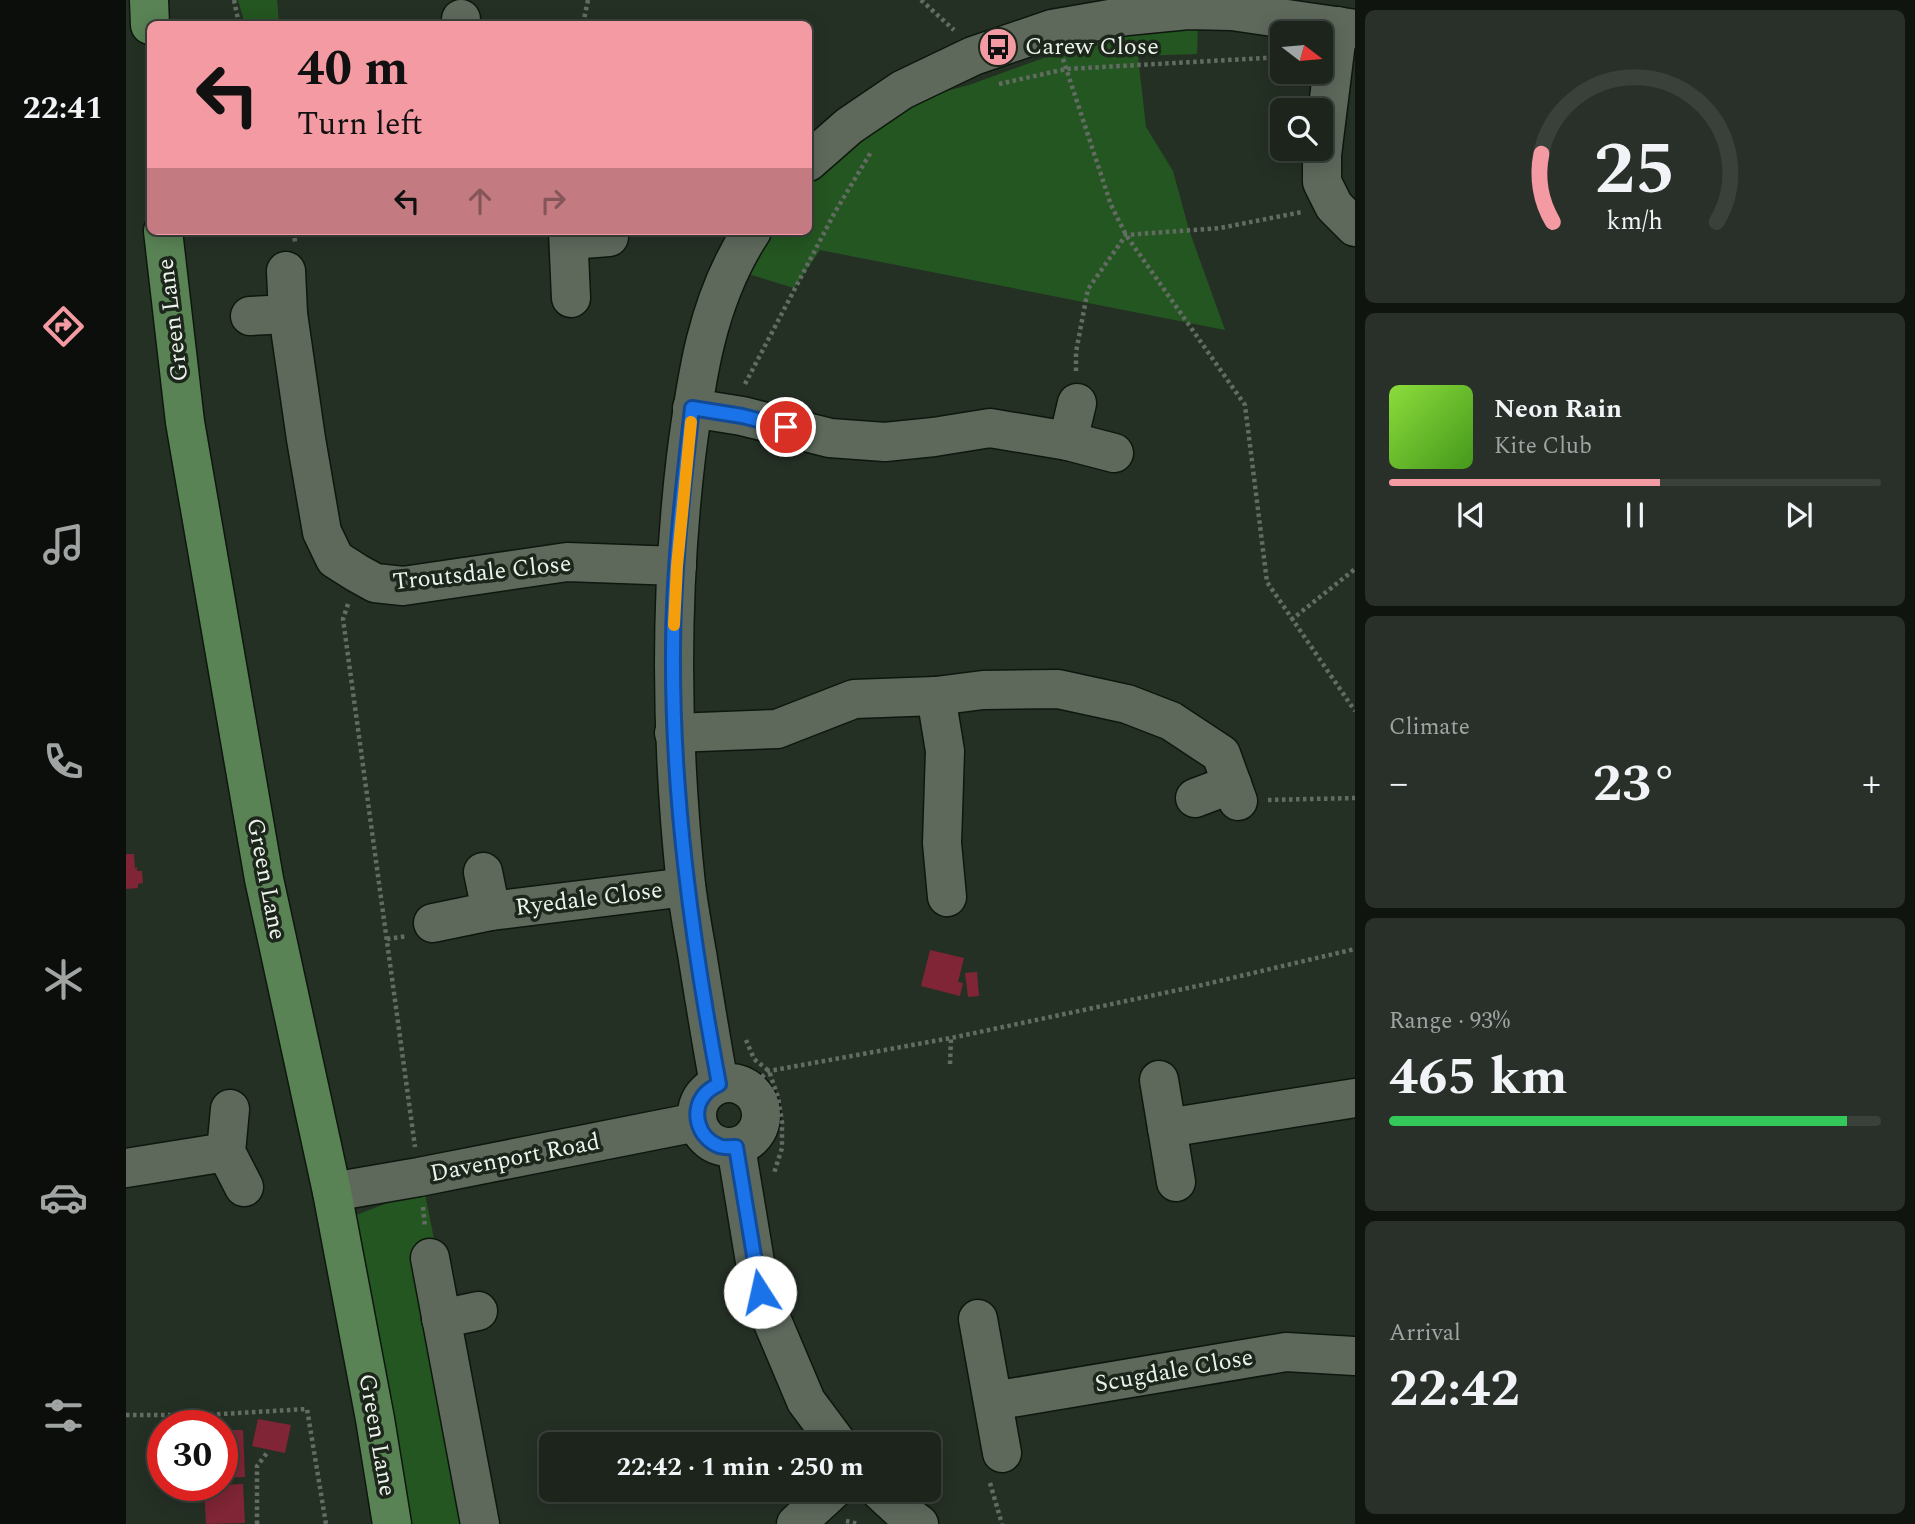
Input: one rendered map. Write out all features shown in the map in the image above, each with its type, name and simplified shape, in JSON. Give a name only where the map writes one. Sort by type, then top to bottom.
[{"type":"main road","points":[[149,0],[150,21]]},
{"type":"main road","name":"Green Lane","points":[[163,235],[185,422],[262,866],[332,1192],[393,1524]]},
{"type":"street","points":[[812,158],[849,126],[902,90],[973,56],[1125,8],[1232,11],[1347,28],[1322,155],[1322,182],[1345,217]]},
{"type":"street","points":[[745,1081],[705,1093],[698,1106],[697,1122],[704,1136],[719,1146],[736,1147],[748,1142],[759,1130],[761,1104],[745,1081],[687,887],[674,733],[673,650],[677,566],[692,408],[706,336],[726,280],[749,235]]},
{"type":"street","points":[[571,298],[568,236],[610,237]]},
{"type":"street","name":"Troutsdale Close","points":[[286,271],[288,314],[306,439],[322,532],[335,559],[375,583],[403,586],[567,562],[677,566]]},
{"type":"street","points":[[250,316],[288,314]]},
{"type":"street","points":[[1068,441],[1077,404]]},
{"type":"street","points":[[692,408],[830,438],[885,442],[934,438],[990,428],[1068,441],[1114,453]]},
{"type":"street","points":[[674,733],[777,729],[854,699],[1058,689],[1127,704],[1171,721],[1221,754],[1235,792],[1195,797]]},
{"type":"street","points":[[936,695],[946,751],[942,843],[937,881]]},
{"type":"street","name":"Ryedale Close","points":[[483,872],[491,911]]},
{"type":"street","name":"Ryedale Close","points":[[433,923],[491,911],[687,887]]},
{"type":"street","points":[[1159,1080],[1176,1182]]},
{"type":"street","points":[[1167,1128],[1355,1098]]},
{"type":"street","points":[[230,1109],[226,1152],[244,1187]]},
{"type":"street","name":"Davenport Road","points":[[332,1192],[697,1122]]},
{"type":"street","points":[[736,1147],[760,1292],[806,1401],[829,1432]]},
{"type":"street","points":[[126,1168],[226,1152]]},
{"type":"street","points":[[430,1258],[480,1524]]},
{"type":"street","points":[[441,1319],[478,1311]]},
{"type":"street","points":[[978,1319],[1002,1453]]},
{"type":"street","name":"Scugdale Close","points":[[993,1401],[1286,1352],[1355,1356]]},
{"type":"street","points":[[796,1524],[820,1502]]},
{"type":"street","points":[[892,1502],[919,1524]]},
{"type":"path","points":[[234,0],[238,21]]},
{"type":"path","points":[[584,21],[588,0]]},
{"type":"path","points":[[921,0],[950,26],[973,56]]},
{"type":"path","points":[[1052,29],[1111,205],[1126,235],[1245,405],[1267,582],[1355,711]]},
{"type":"path","points":[[999,84],[1066,69],[1270,58]]},
{"type":"path","points":[[729,414],[835,212],[876,144]]},
{"type":"path","points":[[1126,235],[1345,217]]},
{"type":"path","points":[[1077,404],[1076,352],[1088,289],[1126,235]]},
{"type":"path","points":[[1291,620],[1355,569]]},
{"type":"path","points":[[357,573],[343,619],[430,1258]]},
{"type":"path","points":[[1235,792],[1355,798]]},
{"type":"path","points":[[745,1081],[1202,985],[1355,949]]},
{"type":"path","points":[[744,1036],[754,1059],[745,1081]]},
{"type":"path","points":[[950,1064],[951,1038]]},
{"type":"path","points":[[745,1081],[778,1097],[782,1148],[771,1185]]},
{"type":"path","points":[[126,1415],[204,1415],[307,1409],[326,1524]]},
{"type":"path","points":[[257,1524],[257,1466],[267,1453]]},
{"type":"path","points":[[1002,1453],[990,1482],[1002,1524]]},
{"type":"green space","points":[[238,0],[277,0],[279,21],[244,21]]},
{"type":"green space","points":[[1198,25],[1197,54],[1138,56],[1146,127],[1173,171],[1189,230],[1225,330],[820,250],[794,288],[745,273],[767,235],[812,235],[812,178],[855,136],[917,99],[969,85],[1060,52],[1135,29]]},
{"type":"green space","points":[[424,1189],[491,1524],[389,1524],[356,1215]]},
{"type":"building","points":[[126,854],[134,854],[135,868],[142,871],[143,883],[138,884],[138,888],[126,889]]},
{"type":"building","points":[[930,950],[964,958],[958,982],[963,983],[960,996],[921,986]]},
{"type":"building","points":[[977,972],[979,996],[968,997],[965,973]]},
{"type":"building","points":[[258,1419],[291,1425],[285,1453],[252,1446]]},
{"type":"building","points":[[238,1430],[243,1430],[245,1477],[238,1477]]},
{"type":"building","points":[[238,1484],[243,1484],[245,1523],[206,1524],[205,1501],[238,1501]]},
{"type":"slow traffic","points":[[674,625],[691,422]]},
{"type":"place","name":"Carew Close","points":[[998,47]]},
{"type":"route","points":[[760,1292],[736,1147],[719,1146],[704,1136],[697,1122],[698,1106],[705,1093],[719,1084],[687,887],[674,733],[673,650],[677,566],[692,408],[786,427]]}]
